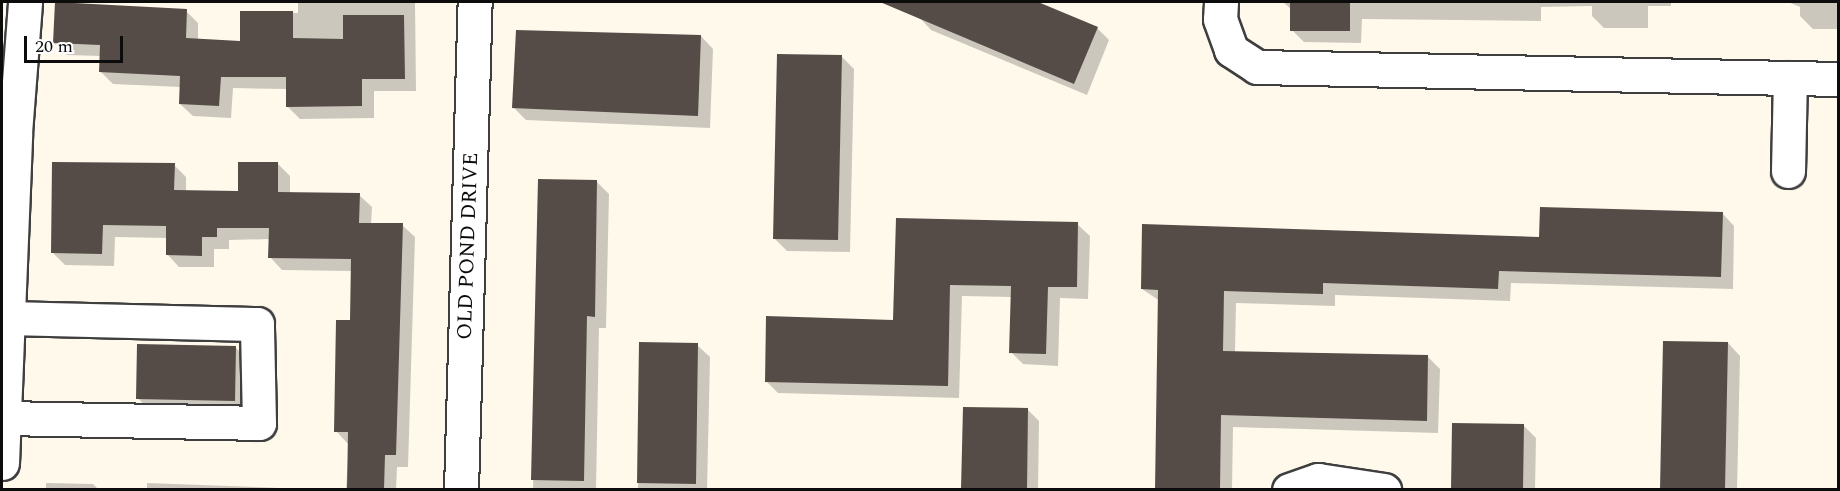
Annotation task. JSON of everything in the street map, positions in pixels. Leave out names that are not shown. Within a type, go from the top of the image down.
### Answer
[{"type":"lane","points":[[2,464],[26,2]]},
{"type":"lane","name":"OLD POND DRIVE","points":[[461,489],[475,2]]},
{"type":"lane","points":[[1221,2],[1220,19],[1231,51],[1257,67],[1839,79]]},
{"type":"lane","points":[[1788,171],[1790,78]]},
{"type":"lane","points":[[3,417],[259,423],[257,324],[8,318]]},
{"type":"lane","points":[[1289,489],[1318,480],[1384,489]]},
{"type":"building","points":[[55,2],[187,9],[186,38],[240,41],[240,11],[293,11],[293,38],[343,39],[343,15],[404,15],[405,79],[362,79],[362,106],[286,107],[286,77],[221,77],[219,106],[179,104],[180,76],[99,72],[100,45],[53,43]]},
{"type":"building","points":[[880,2],[1038,2],[1098,27],[1074,84]]},
{"type":"building","points":[[1290,2],[1350,2],[1350,31],[1290,31]]},
{"type":"building","points":[[516,30],[701,35],[698,116],[512,108]]},
{"type":"building","points":[[777,54],[842,55],[838,240],[773,239]]},
{"type":"building","points":[[52,162],[175,163],[174,190],[238,191],[238,162],[278,162],[278,192],[360,193],[359,223],[403,223],[396,455],[385,455],[384,489],[347,489],[348,432],[334,432],[336,320],[350,320],[351,259],[268,258],[269,228],[217,228],[217,237],[202,237],[202,256],[166,255],[166,226],[103,225],[102,254],[51,253]]},
{"type":"building","points":[[538,179],[597,180],[595,317],[587,316],[584,481],[531,480]]},
{"type":"building","points":[[1540,207],[1723,212],[1721,277],[1499,271],[1498,289],[1323,283],[1323,294],[1224,291],[1223,351],[1428,355],[1427,421],[1221,415],[1220,489],[1155,489],[1158,290],[1141,289],[1142,224],[1539,237]]},
{"type":"building","points":[[896,218],[1078,222],[1077,287],[1048,287],[1046,354],[1009,353],[1011,286],[950,285],[948,386],[765,382],[766,316],[893,320]]},
{"type":"building","points":[[1663,341],[1728,342],[1725,489],[1660,489]]},
{"type":"building","points":[[639,342],[698,343],[696,484],[637,483]]},
{"type":"building","points":[[137,344],[236,346],[235,401],[136,399]]},
{"type":"building","points":[[963,407],[1028,408],[1027,489],[961,489]]},
{"type":"building","points":[[1452,423],[1524,424],[1523,489],[1451,489]]}]
